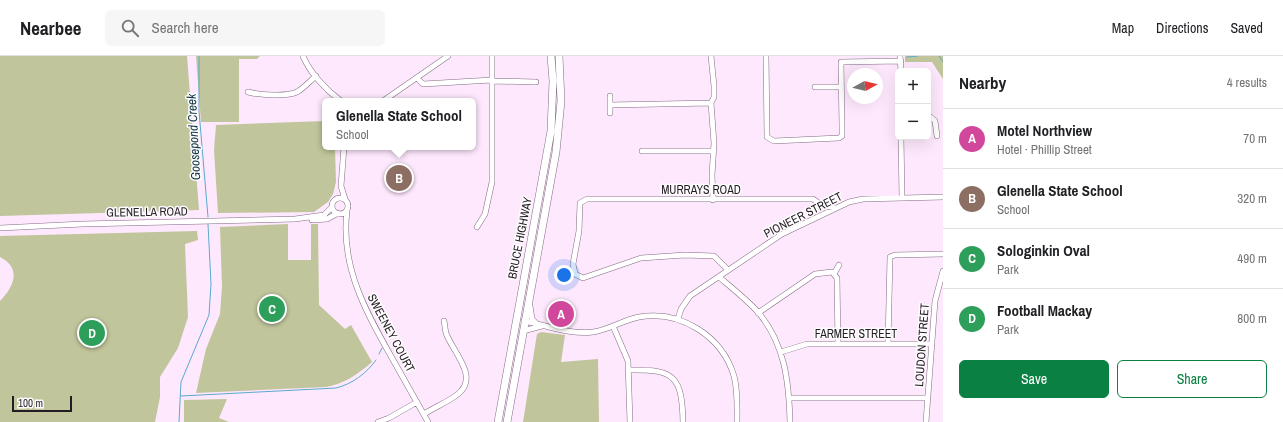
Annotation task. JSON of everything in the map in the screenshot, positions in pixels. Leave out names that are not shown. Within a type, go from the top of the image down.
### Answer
[{"type":"highway","name":"BRUCE HIGHWAY","points":[[498,422],[551,132],[553,81],[551,56]]},
{"type":"highway","name":"BRUCE HIGHWAY","points":[[506,422],[556,152],[560,101],[559,56]]},
{"type":"highway","points":[[502,398],[508,381],[518,327],[524,321]]},
{"type":"street","points":[[303,56],[306,63],[316,76],[336,98]]},
{"type":"street","points":[[387,98],[448,56]]},
{"type":"street","points":[[477,226],[485,214],[492,182],[492,56]]},
{"type":"street","points":[[711,56],[714,86],[714,97],[711,103],[714,151],[712,175],[713,200]]},
{"type":"street","points":[[766,56],[767,137],[770,140],[839,138],[842,136],[841,59],[901,58]]},
{"type":"street","points":[[248,92],[257,94],[295,93],[316,76]]},
{"type":"street","points":[[417,78],[423,84],[492,80],[536,82]]},
{"type":"street","points":[[815,87],[841,87]]},
{"type":"street","points":[[610,96],[610,113]]},
{"type":"street","points":[[610,105],[711,103]]},
{"type":"street","points":[[931,117],[936,121],[937,136]]},
{"type":"street","points":[[901,140],[902,198]]},
{"type":"street","points":[[341,186],[348,205],[346,211],[338,213],[332,207],[341,186],[344,150]]},
{"type":"street","points":[[642,151],[714,151]]},
{"type":"street","name":"PIONEER STREET","points":[[678,319],[681,309],[686,301],[728,270],[782,234],[834,208],[864,199],[943,197]]},
{"type":"street","points":[[335,200],[340,198],[345,199]]},
{"type":"street","name":"MURRAYS ROAD","points":[[728,270],[714,256],[685,255],[641,258],[588,277],[579,277],[575,274],[573,264],[579,231],[580,203],[587,200],[813,198],[821,205],[834,208]]},
{"type":"street","points":[[819,216],[821,205]]},
{"type":"street","name":"GLENELLA ROAD","points":[[295,219],[324,215],[332,207]]},
{"type":"street","name":"SWEENEY COURT","points":[[346,211],[350,263],[362,305],[428,422]]},
{"type":"street","name":"SWEENEY COURT","points":[[338,213],[346,225]]},
{"type":"street","name":"GLENELLA ROAD","points":[[0,228],[83,224],[295,219],[321,220],[336,216],[338,213]]},
{"type":"street","points":[[888,344],[890,257],[895,255],[943,254]]},
{"type":"street","points":[[834,274],[839,265]]},
{"type":"street","name":"LOUDON STREET","points":[[926,422],[935,301],[943,271]]},
{"type":"street","points":[[758,313],[815,274],[825,272],[834,274]]},
{"type":"street","points":[[834,274],[837,280],[838,344]]},
{"type":"street","points":[[719,277],[758,313],[768,326],[781,352],[789,383],[790,422]]},
{"type":"street","points":[[530,295],[531,316],[536,323]]},
{"type":"street","points":[[524,321],[543,326],[585,332],[600,331],[627,320],[652,316],[678,319],[708,336],[724,355],[736,385],[737,422]]},
{"type":"street","points":[[424,414],[460,393],[465,383],[466,377],[464,365],[446,333],[444,321]]},
{"type":"street","points":[[522,332],[528,328],[543,326]]},
{"type":"street","points":[[613,326],[626,354],[630,370],[630,422]]},
{"type":"street","name":"FARMER STREET","points":[[781,352],[800,345],[932,344]]},
{"type":"street","points":[[630,370],[661,372],[674,379],[679,386],[682,395],[683,422]]},
{"type":"street","points":[[790,398],[928,398]]},
{"type":"street","points":[[378,422],[390,418],[417,402]]},
{"type":"green space","points":[[0,56],[187,56],[199,210],[0,216]]},
{"type":"green space","points":[[196,56],[260,56],[257,59],[239,59],[239,122],[201,122]]},
{"type":"green space","points":[[905,56],[943,56],[943,79],[932,62],[905,62]]},
{"type":"green space","points":[[322,121],[322,150],[335,150],[336,182],[333,194],[328,202],[314,212],[218,213],[214,150],[216,125]]},
{"type":"green space","points":[[288,224],[288,260],[311,260],[311,224],[318,224],[319,305],[345,329],[351,325],[372,362],[350,378],[333,386],[196,393],[206,349],[220,314],[222,287],[220,227]]},
{"type":"green space","points":[[197,231],[198,240],[185,244],[188,317],[178,348],[160,377],[160,397],[155,422],[0,422],[0,301],[9,290],[14,278],[11,267],[7,261],[0,257],[0,236]]},
{"type":"green space","points":[[541,332],[565,335],[561,362],[598,359],[599,422],[523,422],[537,334]]},
{"type":"green space","points":[[227,399],[219,418],[229,422],[184,422],[184,400]]},
{"type":"waterway","name":"Goosepond Creek","points":[[199,56],[199,111],[208,217]]},
{"type":"waterway","points":[[907,57],[918,56]]},
{"type":"waterway","points":[[939,56],[943,62]]},
{"type":"waterway","name":"Goosepond Creek","points":[[179,422],[181,382],[209,315],[211,284],[208,224]]},
{"type":"waterway","points":[[379,354],[382,348]]},
{"type":"waterway","points":[[181,396],[336,388],[348,384],[358,378],[368,370],[376,360]]},
{"type":"place","name":"Glenella State School","points":[[399,178]]},
{"type":"place","name":"Sologinkin Oval","points":[[272,309]]},
{"type":"place","name":"Motel Northview","points":[[561,314]]},
{"type":"place","name":"Football Mackay","points":[[92,333]]}]
